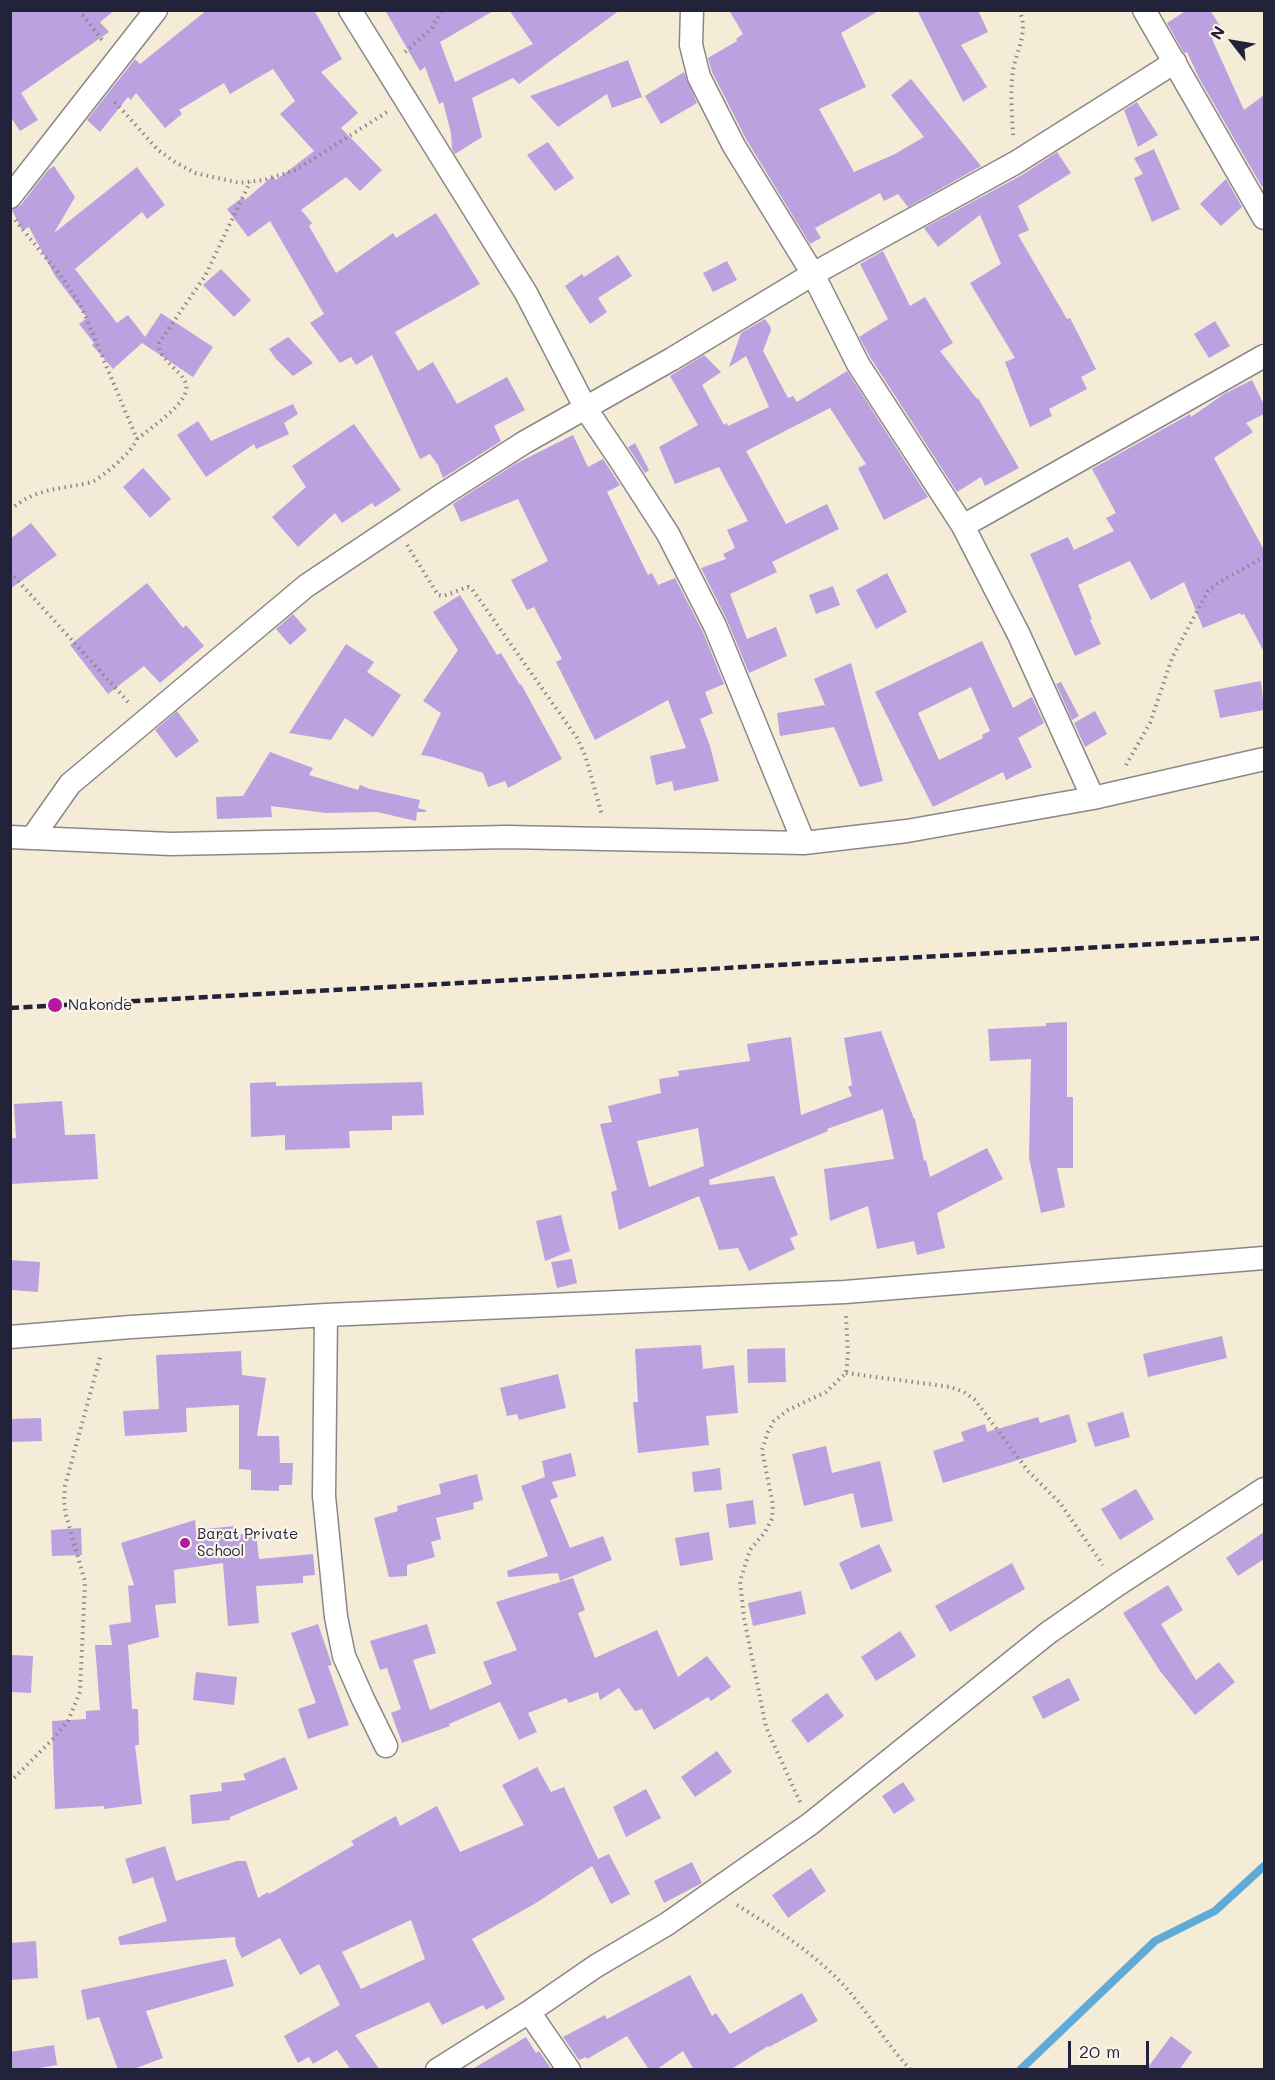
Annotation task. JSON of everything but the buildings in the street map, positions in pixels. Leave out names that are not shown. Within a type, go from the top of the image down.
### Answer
[{"type":"street","points":[[10,197],[156,10]]},
{"type":"street","points":[[350,10],[526,293],[586,409],[668,534],[715,626],[804,843]]},
{"type":"street","points":[[692,10],[691,45],[694,62],[699,77],[734,146],[813,274],[858,364],[963,526],[1101,796]]},
{"type":"street","points":[[1144,10],[1264,218]]},
{"type":"street","points":[[21,837],[70,784],[306,586],[525,442],[586,409],[813,274],[1015,163],[1175,62]]},
{"type":"street","points":[[963,526],[1264,356]]},
{"type":"street","points":[[21,837],[171,844],[507,837],[804,843],[907,831],[1101,796],[1264,759]]},
{"type":"street","points":[[10,1337],[326,1315],[845,1292],[1264,1258]]},
{"type":"street","points":[[326,1315],[324,1496],[336,1617],[344,1656],[386,1746]]},
{"type":"street","points":[[437,2070],[529,2012],[596,1966],[667,1924],[810,1824],[1048,1633],[1264,1489]]},
{"type":"street","points":[[529,2012],[568,2070]]},
{"type":"path","points":[[79,10],[116,60]]},
{"type":"path","points":[[386,67],[428,32],[442,10]]},
{"type":"path","points":[[1015,163],[1012,93],[1013,70],[1023,33],[1019,10]]},
{"type":"path","points":[[98,84],[158,150],[175,162],[195,173],[240,183],[264,180],[296,170],[407,100]]},
{"type":"path","points":[[10,510],[28,496],[86,484],[100,478],[134,447],[137,439],[179,404],[187,391],[186,382],[160,353],[159,343],[205,276],[250,182]]},
{"type":"path","points":[[10,214],[64,280],[81,306],[137,439]]},
{"type":"path","points":[[396,526],[438,595],[443,596],[468,586],[472,589],[577,738],[585,755],[609,839]]},
{"type":"path","points":[[1101,796],[1150,723],[1165,673],[1208,591],[1264,557]]},
{"type":"path","points":[[10,572],[146,722]]},
{"type":"path","points":[[810,1824],[766,1727],[744,1618],[740,1581],[750,1550],[772,1520],[773,1505],[762,1450],[768,1432],[774,1421],[788,1410],[826,1392],[846,1373],[848,1354],[845,1292]]},
{"type":"path","points":[[10,1782],[68,1721],[80,1692],[85,1582],[66,1515],[65,1486],[108,1329]]},
{"type":"path","points":[[846,1373],[951,1387],[975,1400],[1029,1472],[1060,1503],[1117,1585]]},
{"type":"path","points":[[715,1890],[808,1952],[848,1990],[911,2070]]},
{"type":"waterway","points":[[1020,2070],[1155,1941],[1215,1911],[1264,1866]]},
{"type":"railway","points":[[10,1008],[1264,938]]},
{"type":"place","name":"Nakonde","points":[[55,1005]]},
{"type":"place","name":"Barat Private School","points":[[185,1543]]}]
